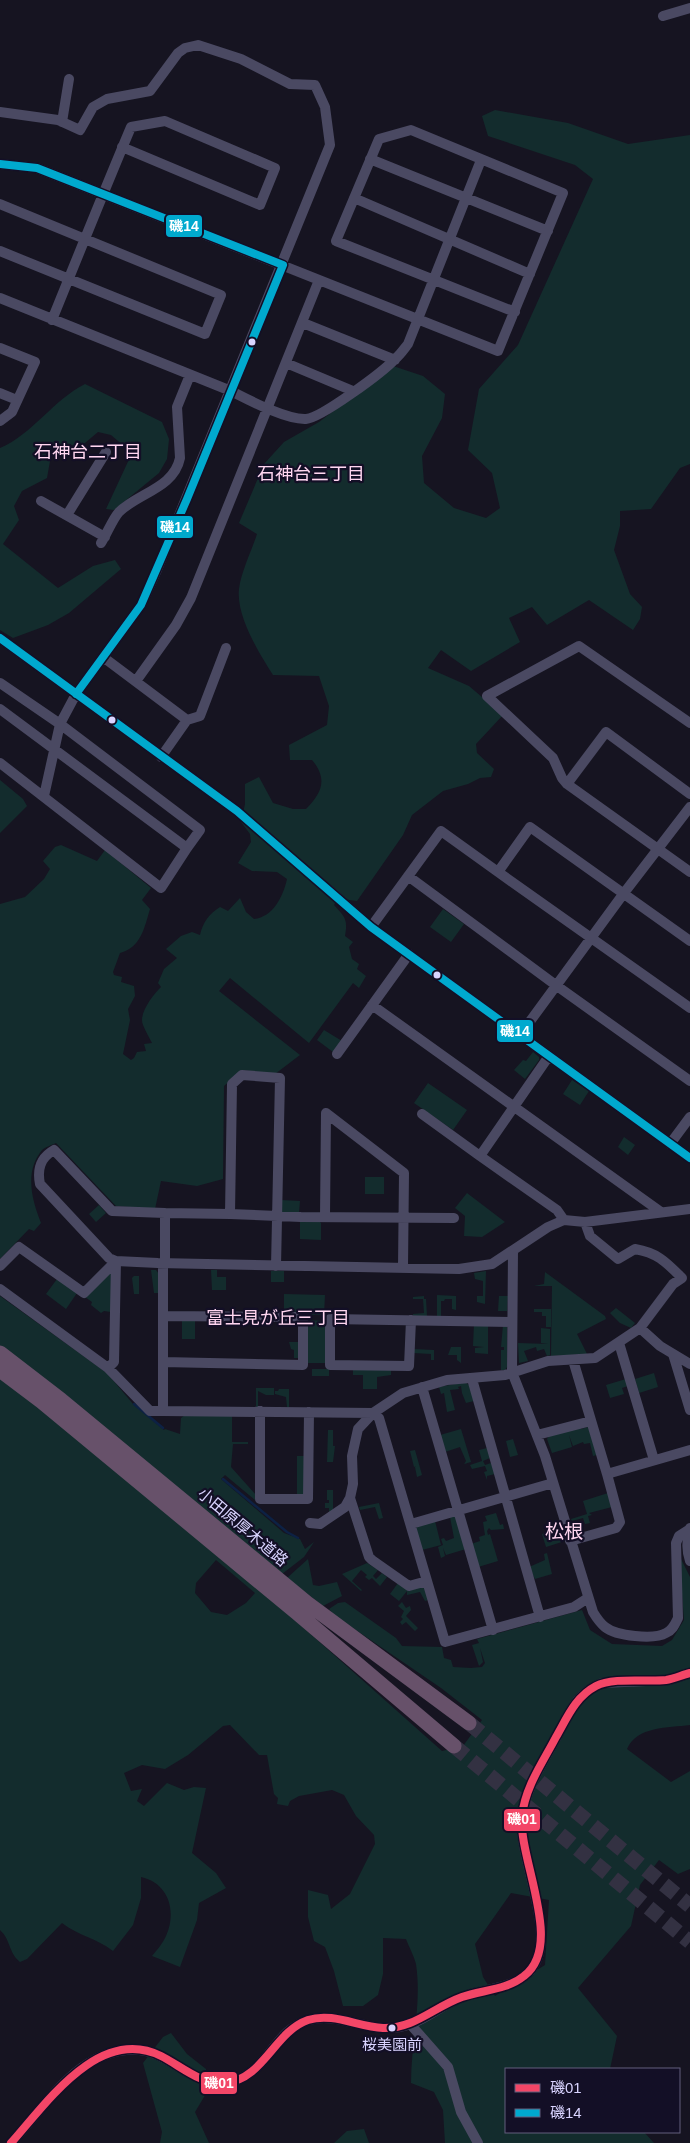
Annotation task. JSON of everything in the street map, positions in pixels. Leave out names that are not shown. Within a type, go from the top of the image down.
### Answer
[{"type":"highway","name":"小田原厚木道路","points":[[0,1353],[61,1400],[307,1603],[469,1723]]},
{"type":"highway","name":"小田原厚木道路","points":[[0,1370],[41,1401],[243,1568],[454,1746]]},
{"type":"street","points":[[663,16],[690,8]]},
{"type":"street","points":[[0,112],[62,122],[80,130],[93,107],[108,99],[150,91],[178,53],[185,48],[198,46],[241,59],[290,84],[315,85],[325,107],[330,145],[283,264],[141,605],[76,694],[60,724],[44,796]]},
{"type":"street","points":[[62,122],[69,79]]},
{"type":"street","points":[[52,320],[122,146],[130,127],[164,121],[275,168],[260,205],[122,146]]},
{"type":"street","points":[[0,164],[37,168],[283,264],[498,351],[515,312],[563,193],[410,130],[379,139],[336,241],[515,312]]},
{"type":"street","points":[[370,159],[548,231]]},
{"type":"street","points":[[0,298],[230,391],[268,409],[306,419],[320,415],[395,360],[408,344],[481,160]]},
{"type":"street","points":[[354,198],[530,274]]},
{"type":"street","points":[[0,204],[221,294],[205,334],[0,251]]},
{"type":"street","points":[[136,681],[176,625],[190,598],[319,280]]},
{"type":"street","points":[[303,323],[395,360]]},
{"type":"street","points":[[0,348],[35,362],[12,412],[0,421]]},
{"type":"street","points":[[286,363],[353,391]]},
{"type":"street","points":[[41,501],[68,515],[103,540],[118,512],[161,484],[178,466],[180,458],[177,408],[190,375]]},
{"type":"street","points":[[0,393],[17,400]]},
{"type":"street","points":[[68,515],[106,452]]},
{"type":"street","points":[[0,638],[237,811]]},
{"type":"street","points":[[690,723],[579,646],[487,696],[552,758],[567,784],[690,872]]},
{"type":"street","points":[[161,756],[187,720],[200,716],[226,648]]},
{"type":"street","points":[[103,657],[187,720]]},
{"type":"street","points":[[0,683],[60,724],[200,830],[161,888],[0,763]]},
{"type":"street","points":[[0,709],[55,748],[187,848]]},
{"type":"street","points":[[567,784],[606,732],[690,794]]},
{"type":"street","points":[[520,1035],[624,893],[690,807]]},
{"type":"street","points":[[498,872],[530,827],[690,941]]},
{"type":"street","points":[[371,927],[441,831],[690,1008]]},
{"type":"street","points":[[408,876],[690,1081]]},
{"type":"street","points":[[330,891],[371,927],[690,1158]]},
{"type":"street","points":[[337,1054],[409,954]]},
{"type":"street","points":[[372,1005],[660,1212]]},
{"type":"street","points":[[480,1156],[549,1056]]},
{"type":"street","points":[[230,1214],[232,1084],[242,1075],[280,1078],[276,1266]]},
{"type":"street","points":[[325,1216],[326,1113],[404,1174],[403,1267]]},
{"type":"street","points":[[422,1114],[557,1210],[564,1220]]},
{"type":"street","points":[[670,1144],[690,1117]]},
{"type":"street","points":[[454,1218],[404,1216],[318,1217],[112,1211],[54,1150],[45,1155],[38,1170],[40,1184],[110,1258],[116,1261],[459,1269],[492,1264],[548,1227],[564,1220],[585,1222],[690,1209]]},
{"type":"street","points":[[163,1411],[162,1263],[165,1213]]},
{"type":"street","points":[[310,1523],[320,1524],[345,1507],[350,1498],[353,1484],[352,1456],[358,1429],[373,1413],[403,1393],[447,1380],[505,1375],[548,1362],[598,1357],[640,1328],[673,1284],[686,1277],[660,1257],[649,1252],[635,1249],[618,1259],[590,1236],[585,1222]]},
{"type":"street","points":[[0,1266],[19,1247],[84,1292],[116,1261]]},
{"type":"street","points":[[512,1251],[512,1372],[537,1435],[588,1598],[598,1619],[610,1630],[650,1636],[662,1635],[670,1631],[678,1618],[676,1543],[679,1536],[690,1529]]},
{"type":"street","points":[[108,1368],[114,1362],[116,1261]]},
{"type":"street","points":[[0,1289],[108,1368],[150,1411],[373,1413],[379,1418],[445,1642],[574,1607],[588,1598]]},
{"type":"street","points":[[163,1316],[297,1318],[303,1321],[303,1365],[163,1362]]},
{"type":"street","points":[[410,1320],[409,1366],[330,1365],[330,1319],[410,1320],[512,1322]]},
{"type":"street","points":[[640,1328],[673,1354],[690,1364]]},
{"type":"street","points":[[619,1344],[654,1460]]},
{"type":"street","points":[[673,1354],[690,1410]]},
{"type":"street","points":[[570,1541],[616,1528],[620,1522],[573,1360]]},
{"type":"street","points":[[472,1379],[540,1617]]},
{"type":"street","points":[[422,1387],[492,1630]]},
{"type":"street","points":[[260,1411],[260,1499],[308,1499],[309,1412]]},
{"type":"street","points":[[537,1435],[591,1421]]},
{"type":"street","points":[[607,1474],[690,1450]]},
{"type":"street","points":[[411,1524],[553,1483]]},
{"type":"street","points":[[350,1498],[369,1557],[409,1586],[427,1581]]},
{"type":"street","points":[[690,1529],[686,1542],[690,1561]]},
{"type":"street","points":[[11,2143],[53,2094],[76,2072],[92,2060],[110,2053],[128,2050],[145,2051],[157,2054],[200,2078],[218,2084],[230,2082],[256,2070],[289,2031],[308,2020],[330,2018],[382,2028],[411,2025],[430,2016],[454,2000],[509,1985],[530,1972],[535,1964],[540,1947],[541,1927],[524,1848],[522,1820],[524,1805],[537,1773],[578,1698],[594,1687],[602,1683],[668,1680],[690,1673]]},
{"type":"street","points":[[411,2025],[448,2067],[461,2112],[478,2143]]},
{"type":"green space","points":[[495,110],[568,123],[628,144],[690,135],[690,464],[680,468],[651,509],[620,511],[620,526],[614,550],[630,594],[642,607],[640,619],[633,630],[589,600],[547,625],[532,607],[509,618],[520,642],[471,671],[441,650],[428,668],[469,686],[503,715],[476,744],[477,753],[494,769],[491,777],[480,778],[468,784],[443,791],[412,815],[403,835],[357,901],[349,900],[340,895],[334,905],[345,919],[345,936],[353,942],[349,947],[352,959],[359,964],[357,969],[366,976],[359,988],[353,983],[309,1043],[230,978],[219,991],[300,1055],[275,1074],[242,1070],[224,1086],[223,1179],[197,1186],[161,1181],[155,1209],[116,1206],[56,1143],[42,1150],[36,1159],[31,1177],[33,1196],[41,1223],[34,1231],[29,1229],[0,1259],[0,904],[25,897],[44,879],[50,869],[43,861],[55,847],[61,845],[97,861],[105,850],[151,888],[142,900],[150,909],[141,936],[133,946],[120,953],[113,972],[114,975],[122,977],[121,982],[134,986],[135,996],[128,1009],[130,1020],[123,1054],[131,1060],[137,1052],[146,1051],[144,1044],[152,1043],[142,1021],[144,1010],[161,987],[158,983],[164,969],[177,958],[166,949],[181,936],[192,932],[200,935],[207,919],[220,907],[228,911],[240,898],[246,912],[254,919],[272,910],[283,893],[287,879],[277,872],[252,871],[238,863],[251,842],[250,834],[241,822],[245,804],[245,784],[259,777],[273,803],[293,809],[306,809],[316,797],[321,786],[320,773],[312,760],[290,760],[289,745],[327,725],[329,706],[319,676],[273,675],[250,634],[239,600],[242,575],[257,534],[239,523],[264,464],[284,442],[319,422],[393,366],[423,376],[445,394],[442,418],[422,456],[424,483],[454,508],[486,518],[500,508],[492,473],[468,450],[479,389],[518,345],[593,179],[575,165],[488,136],[482,116]]},
{"type":"green space","points":[[85,384],[162,422],[169,439],[167,459],[159,473],[114,510],[106,509],[132,453],[111,435],[98,432],[79,448],[69,444],[53,444],[47,478],[22,491],[14,506],[19,520],[3,544],[58,588],[93,566],[115,560],[121,569],[69,613],[48,625],[13,638],[0,630],[0,448],[23,434],[63,399]]},
{"type":"green space","points":[[0,780],[23,799],[27,806],[0,833]]},
{"type":"green space","points":[[443,909],[464,924],[451,942],[430,927]]},
{"type":"green space","points":[[324,1030],[342,1041],[333,1052],[317,1040]]},
{"type":"green space","points":[[533,1052],[539,1057],[539,1060],[525,1079],[514,1070],[523,1060],[526,1061]]},
{"type":"green space","points":[[572,1080],[589,1091],[580,1105],[563,1094]]},
{"type":"green space","points":[[428,1083],[467,1110],[453,1130],[414,1103]]},
{"type":"green space","points":[[624,1137],[635,1145],[628,1155],[618,1147]]},
{"type":"green space","points":[[365,1177],[384,1177],[384,1194],[365,1194]]},
{"type":"green space","points":[[467,1193],[505,1222],[482,1237],[464,1236],[465,1216],[455,1208]]},
{"type":"green space","points":[[281,1200],[300,1201],[299,1213],[281,1213]]},
{"type":"green space","points":[[99,1205],[106,1213],[96,1222],[89,1214]]},
{"type":"green space","points":[[300,1220],[318,1220],[321,1223],[321,1240],[300,1239]]},
{"type":"green space","points":[[112,1269],[111,1312],[104,1311],[101,1313],[85,1297]]},
{"type":"green space","points":[[151,1270],[156,1270],[159,1274],[159,1293],[154,1293]]},
{"type":"green space","points":[[211,1270],[217,1270],[217,1277],[226,1277],[226,1290],[212,1290]]},
{"type":"green space","points":[[271,1271],[284,1271],[284,1282],[271,1282]]},
{"type":"green space","points":[[486,1271],[485,1304],[477,1302],[477,1296],[483,1296],[483,1281],[475,1279],[474,1273]]},
{"type":"green space","points":[[545,1272],[605,1316],[606,1319],[577,1334],[587,1354],[551,1356],[552,1286],[534,1286],[544,1284]]},
{"type":"green space","points":[[139,1276],[139,1294],[134,1294],[132,1278]]},
{"type":"green space","points":[[57,1279],[77,1293],[66,1309],[46,1294]]},
{"type":"green space","points":[[284,1294],[325,1295],[324,1315],[284,1314]]},
{"type":"green space","points":[[437,1295],[456,1296],[456,1310],[452,1309],[452,1299],[445,1299],[441,1301],[441,1316],[437,1316]]},
{"type":"green space","points":[[0,1296],[107,1373],[133,1404],[164,1430],[180,1434],[181,1418],[185,1415],[232,1416],[232,1442],[248,1442],[248,1444],[233,1444],[231,1467],[256,1495],[255,1500],[225,1475],[221,1479],[284,1533],[300,1539],[305,1549],[314,1542],[304,1557],[282,1574],[0,1348]]},
{"type":"green space","points":[[424,1296],[424,1299],[426,1299],[427,1316],[413,1316],[413,1314],[424,1313],[423,1299],[413,1299],[413,1297]]},
{"type":"green space","points":[[499,1296],[508,1296],[507,1311],[498,1311]]},
{"type":"green space","points":[[616,1308],[635,1323],[631,1328],[620,1323],[610,1313]]},
{"type":"green space","points":[[534,1309],[551,1309],[551,1327],[546,1327],[546,1316],[542,1316],[542,1312],[534,1312]]},
{"type":"green space","points":[[308,1320],[326,1321],[325,1363],[307,1363]]},
{"type":"green space","points":[[182,1321],[195,1321],[195,1339],[182,1339]]},
{"type":"green space","points":[[474,1324],[488,1325],[488,1354],[475,1353],[475,1348],[484,1347],[473,1346]]},
{"type":"green space","points":[[503,1325],[507,1327],[507,1367],[505,1370],[501,1370],[501,1350],[504,1350],[504,1347],[501,1347]]},
{"type":"green space","points":[[541,1328],[550,1329],[550,1355],[547,1356],[544,1349],[537,1351],[536,1347],[524,1351],[528,1361],[519,1363],[518,1343],[548,1344],[541,1343]]},
{"type":"green space","points":[[289,1342],[300,1342],[300,1358],[294,1358],[294,1350],[291,1349]]},
{"type":"green space","points":[[451,1347],[461,1347],[461,1363],[457,1360],[457,1355],[448,1355]]},
{"type":"green space","points":[[413,1349],[434,1350],[434,1360],[431,1360],[431,1354],[413,1353]]},
{"type":"green space","points":[[312,1369],[329,1369],[329,1376],[312,1376]]},
{"type":"green space","points":[[353,1369],[391,1370],[391,1375],[377,1377],[377,1389],[363,1389],[363,1375],[353,1375]]},
{"type":"green space","points":[[654,1373],[658,1387],[639,1393],[635,1379]]},
{"type":"green space","points":[[0,1378],[73,1434],[260,1589],[442,1751],[463,1746],[482,1720],[441,1688],[334,1615],[329,1609],[338,1603],[345,1602],[396,1638],[402,1646],[442,1647],[444,1658],[451,1660],[453,1667],[482,1667],[485,1663],[480,1648],[483,1662],[479,1666],[472,1645],[479,1643],[477,1639],[582,1610],[590,1630],[612,1644],[662,1646],[672,1640],[684,1620],[679,1555],[690,1577],[690,1725],[646,1732],[632,1741],[627,1749],[671,1782],[690,1771],[690,1869],[678,1874],[659,1860],[640,1885],[631,1926],[578,1988],[617,2036],[610,2068],[505,2068],[505,2133],[645,2133],[654,2143],[445,2143],[443,2110],[434,2092],[411,2083],[418,1979],[416,1964],[406,1939],[383,1938],[383,1974],[378,1995],[363,2006],[343,2006],[334,1971],[325,1947],[314,1941],[308,1917],[308,1890],[328,1895],[331,1909],[350,1894],[375,1844],[374,1835],[356,1816],[344,1795],[332,1790],[299,1796],[290,1801],[288,1806],[277,1804],[278,1798],[274,1794],[267,1755],[259,1755],[230,1725],[223,1726],[188,1755],[165,1769],[142,1765],[124,1773],[131,1791],[142,1789],[137,1801],[144,1806],[167,1783],[184,1790],[194,1787],[206,1788],[192,1853],[216,1873],[226,1888],[199,1903],[197,1920],[180,1967],[152,1956],[166,1936],[171,1918],[170,1908],[164,1892],[158,1885],[151,1880],[141,1877],[141,1898],[133,1925],[113,1951],[62,1923],[27,1959],[20,1962],[13,1954],[4,1934],[0,1930]],"holes":[[[216,1560],[255,1593],[246,1603],[227,1615],[211,1612],[195,1593],[196,1583]],[[511,1893],[549,1900],[545,1965],[495,1996],[483,1977],[475,1944]]]},
{"type":"green space","points":[[626,1379],[628,1386],[622,1388],[624,1394],[610,1398],[606,1385]]},
{"type":"green space","points":[[465,1382],[469,1385],[474,1401],[466,1403],[461,1386],[458,1387],[459,1389],[450,1390],[455,1410],[447,1412],[444,1393],[441,1394],[439,1387]]},
{"type":"green space","points":[[256,1388],[274,1388],[274,1395],[266,1395],[258,1391],[258,1407],[256,1407]]},
{"type":"green space","points":[[289,1389],[289,1407],[287,1407],[286,1397],[275,1394],[275,1391]]},
{"type":"green space","points":[[580,1427],[581,1429],[588,1427],[597,1455],[593,1456],[590,1443],[584,1444],[583,1442],[573,1446],[569,1435],[572,1447],[552,1453],[547,1439],[549,1436]]},
{"type":"green space","points":[[461,1429],[471,1462],[464,1464],[466,1461],[460,1447],[445,1452],[440,1435]]},
{"type":"green space","points":[[328,1430],[333,1430],[333,1446],[335,1446],[333,1462],[327,1462]]},
{"type":"green space","points":[[513,1439],[518,1455],[510,1457],[506,1441]]},
{"type":"green space","points":[[487,1448],[490,1458],[483,1461],[485,1465],[491,1463],[495,1474],[487,1476],[487,1480],[484,1472],[487,1471],[485,1466],[472,1469],[470,1465],[482,1461],[479,1450]]},
{"type":"green space","points":[[415,1450],[422,1475],[417,1477],[416,1466],[414,1467],[410,1451]]},
{"type":"green space","points":[[297,1456],[304,1456],[305,1493],[302,1496],[297,1495]]},
{"type":"green space","points":[[327,1490],[333,1490],[333,1512],[329,1515],[329,1508],[325,1508],[325,1503],[329,1503],[329,1500],[327,1500]]},
{"type":"green space","points":[[608,1493],[612,1507],[589,1513],[592,1515],[588,1516],[590,1523],[585,1524],[583,1518],[572,1521],[571,1519],[587,1514],[583,1501]]},
{"type":"green space","points":[[379,1503],[383,1518],[379,1519],[375,1507],[360,1510],[359,1507]]},
{"type":"green space","points":[[496,1513],[500,1525],[503,1524],[504,1529],[491,1530],[489,1528],[487,1531],[488,1535],[490,1534],[498,1561],[478,1567],[471,1544],[480,1541],[479,1537],[485,1535],[483,1522],[487,1521],[485,1516]]},
{"type":"green space","points":[[450,1517],[457,1518],[466,1549],[446,1555],[443,1548],[445,1556],[441,1558],[438,1547],[443,1545],[441,1539],[444,1538],[446,1541],[454,1538]]},
{"type":"green space","points":[[435,1521],[441,1545],[422,1550],[416,1529],[417,1526]]},
{"type":"green space","points":[[561,1528],[565,1541],[546,1547],[542,1534]]},
{"type":"green space","points":[[547,1553],[552,1574],[535,1579],[529,1567],[545,1560],[544,1554]]},
{"type":"green space","points":[[308,1559],[313,1585],[319,1586],[337,1582],[342,1596],[323,1606],[287,1578]]},
{"type":"green space","points":[[367,1563],[378,1570],[373,1576],[376,1579],[382,1573],[387,1577],[380,1586],[372,1578],[369,1580],[365,1577],[367,1575],[361,1570],[352,1581],[361,1591],[342,1574]]},
{"type":"green space","points":[[398,1583],[425,1588],[428,1600],[425,1601],[420,1592],[407,1595],[407,1591],[399,1601],[390,1594]]},
{"type":"green space","points":[[402,1602],[406,1608],[410,1606],[411,1610],[406,1616],[418,1628],[415,1631],[406,1622],[402,1625],[400,1622],[403,1619],[401,1617],[404,1611],[398,1606]]},
{"type":"green space","points":[[171,2033],[187,2054],[206,2069],[207,2092],[195,2112],[209,2143],[160,2143],[162,2132],[143,2063],[163,2037]]},
{"type":"green space","points":[[364,2129],[369,2143],[334,2143],[347,2131]]},
{"type":"waterway","points":[[134,1404],[163,1428]]},
{"type":"waterway","points":[[223,1479],[287,1532],[298,1538]]},
{"type":"tunnel","points":[[237,811],[330,891]]},
{"type":"tunnel","points":[[469,1723],[690,1906]]},
{"type":"tunnel","points":[[454,1746],[690,1942]]},
{"type":"transit line","name":"磯14","points":[[0,164],[37,168],[283,265],[187,499],[141,605],[76,694]]},
{"type":"transit line","name":"磯14","points":[[0,638],[237,811],[371,927],[690,1158]]},
{"type":"transit line","name":"磯01","points":[[11,2143],[57,2090],[76,2073],[96,2060],[116,2051],[138,2049],[161,2056],[199,2078],[216,2083],[225,2083],[238,2080],[250,2073],[286,2034],[308,2020],[327,2018],[374,2027],[394,2027],[414,2021],[462,1997],[502,1987],[517,1981],[536,1962],[540,1944],[537,1900],[523,1834],[522,1816],[524,1805],[540,1765],[572,1708],[582,1696],[603,1683],[666,1680],[690,1673]]},
{"type":"place","name":"桜美園前","points":[[392,2028]]},
{"type":"district","name":"石神台二丁目","points":[[88,452]]},
{"type":"district","name":"石神台三丁目","points":[[311,474]]},
{"type":"district","name":"富士見が丘三丁目","points":[[278,1318]]},
{"type":"district","name":"松根","points":[[564,1531]]}]
